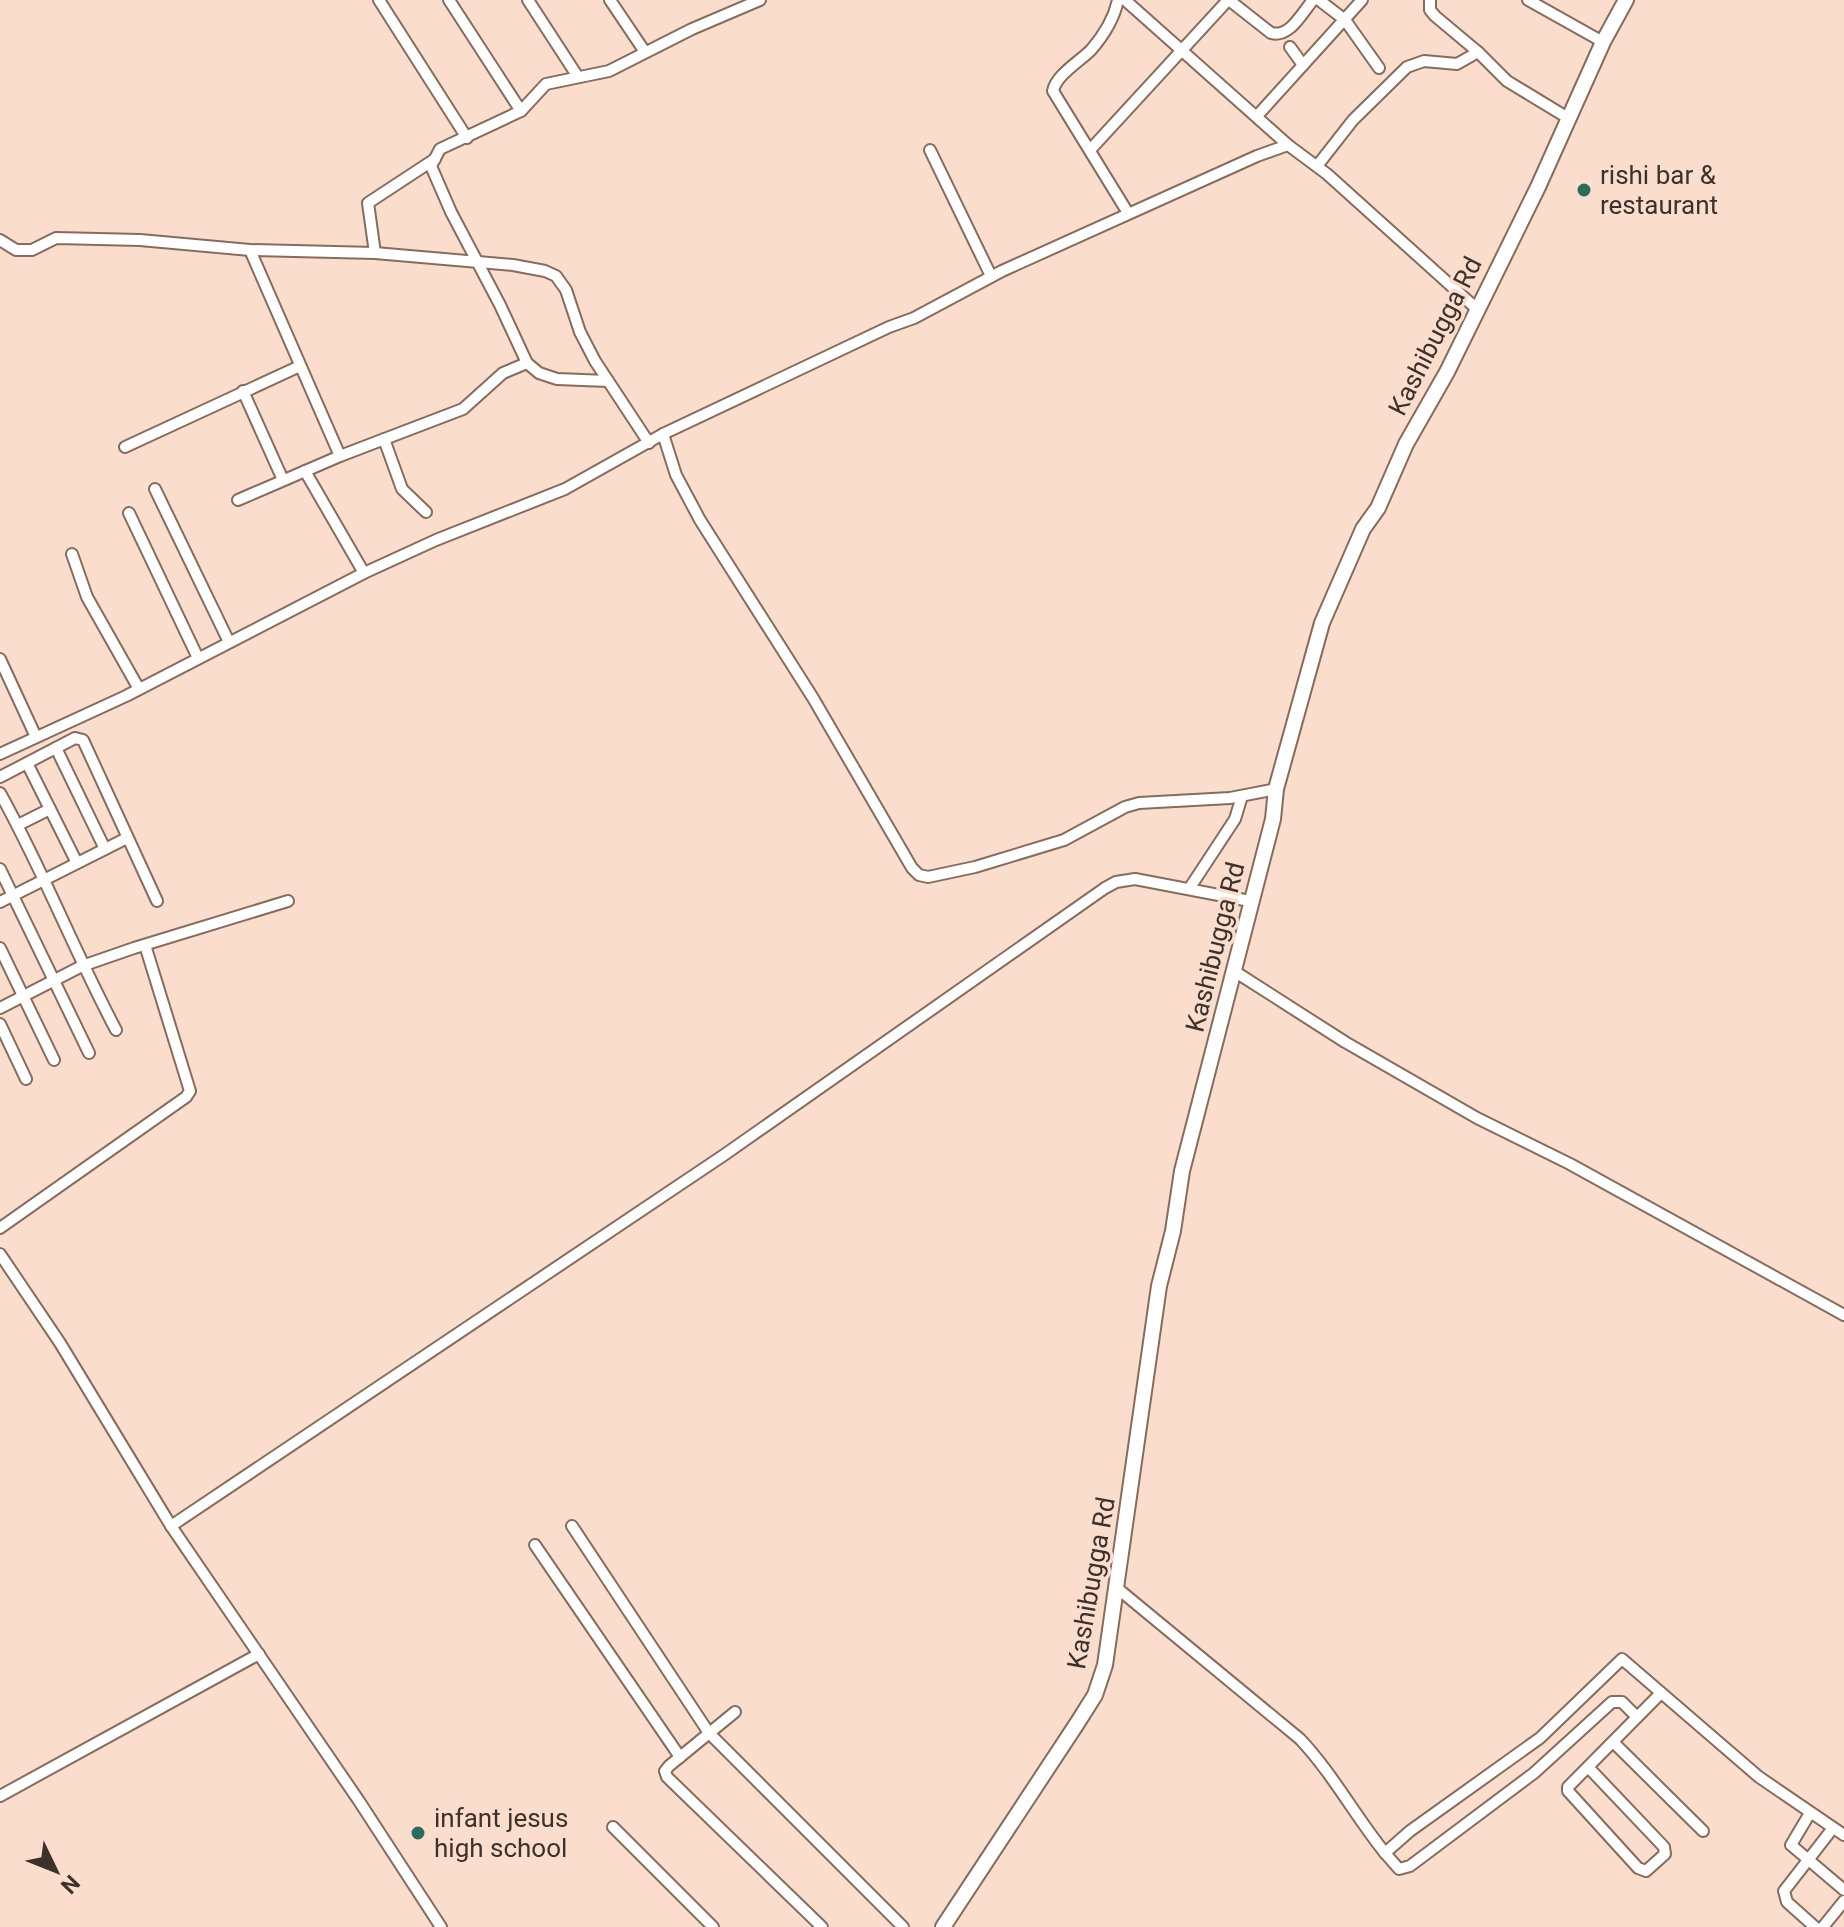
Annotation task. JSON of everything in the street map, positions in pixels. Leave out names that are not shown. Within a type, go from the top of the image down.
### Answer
[{"type":"main road","name":"Kashibugga Rd","points":[[943,1927],[1095,1695],[1105,1665],[1159,1286],[1173,1231],[1182,1171],[1273,819],[1276,789],[1322,623],[1363,529],[1378,508],[1406,444],[1478,310],[1603,42],[1626,0]]},
{"type":"street","points":[[379,0],[467,138]]},
{"type":"street","points":[[449,0],[521,111]]},
{"type":"street","points":[[528,0],[578,77]]},
{"type":"street","points":[[610,0],[645,52]]},
{"type":"street","points":[[608,381],[557,379],[539,373],[527,363],[431,166],[440,149],[521,111],[546,84],[609,71],[692,29],[760,0]]},
{"type":"street","points":[[1118,0],[1115,12],[1093,47],[1054,85],[1056,98],[1128,213]]},
{"type":"street","points":[[1125,0],[1478,310]]},
{"type":"street","points":[[1090,150],[1228,0],[1278,35],[1287,31],[1313,0]]},
{"type":"street","points":[[1319,0],[1345,20],[1379,68]]},
{"type":"street","points":[[1257,116],[1362,0]]},
{"type":"street","points":[[1430,0],[1430,10],[1435,16],[1507,81],[1568,118]]},
{"type":"street","points":[[1528,0],[1603,42]]},
{"type":"street","points":[[1290,47],[1303,65]]},
{"type":"street","points":[[1317,166],[1353,120],[1407,67],[1424,61],[1457,64],[1478,52]]},
{"type":"street","points":[[0,754],[139,689],[364,573],[436,540],[565,489],[663,434],[914,318],[991,276],[1288,145]]},
{"type":"street","points":[[930,150],[991,276]]},
{"type":"street","points":[[375,253],[368,203],[436,158]]},
{"type":"street","points":[[0,240],[16,250],[32,250],[56,238],[140,240],[250,250],[375,253],[478,261],[545,271],[556,276],[566,290],[580,332],[649,443]]},
{"type":"street","points":[[250,250],[340,456]]},
{"type":"street","points":[[238,500],[340,456],[463,409],[503,373],[527,363]]},
{"type":"street","points":[[125,447],[300,366]]},
{"type":"street","points":[[243,391],[283,480]]},
{"type":"street","points":[[663,434],[676,475],[700,520],[789,659],[919,875],[928,877],[975,867],[1064,840],[1125,807],[1139,803],[1242,796],[1276,789]]},
{"type":"street","points":[[384,439],[402,489],[426,512]]},
{"type":"street","points":[[305,471],[364,573]]},
{"type":"street","points":[[155,489],[229,642]]},
{"type":"street","points":[[129,513],[198,658]]},
{"type":"street","points":[[72,554],[87,597],[139,689]]},
{"type":"street","points":[[0,659],[36,737]]},
{"type":"street","points":[[0,777],[75,738],[83,740],[157,901]]},
{"type":"street","points":[[56,748],[105,849]]},
{"type":"street","points":[[27,763],[77,863]]},
{"type":"street","points":[[0,793],[18,825],[82,966],[116,1030]]},
{"type":"street","points":[[1189,889],[1235,819],[1242,796]]},
{"type":"street","points":[[18,825],[50,809]]},
{"type":"street","points":[[0,902],[127,838]]},
{"type":"street","points":[[0,869],[89,1053]]},
{"type":"street","points":[[171,1526],[736,1147],[1105,888],[1116,882],[1135,879],[1250,901]]},
{"type":"street","points":[[0,1008],[82,966],[288,901]]},
{"type":"street","points":[[0,1228],[186,1097],[190,1091],[145,945]]},
{"type":"street","points":[[0,948],[54,1060]]},
{"type":"street","points":[[1234,971],[1345,1042],[1477,1118],[1570,1164],[1844,1315]]},
{"type":"street","points":[[0,1024],[26,1079]]},
{"type":"street","points":[[0,1254],[60,1343],[171,1526],[441,1927]]},
{"type":"street","points":[[572,1526],[709,1733],[903,1927]]},
{"type":"street","points":[[535,1545],[680,1757]]},
{"type":"street","points":[[1117,1588],[1300,1739],[1323,1764],[1358,1820],[1399,1869],[1410,1866],[1534,1773],[1612,1702],[1622,1702],[1637,1717]]},
{"type":"street","points":[[0,1796],[259,1654]]},
{"type":"street","points":[[1385,1853],[1410,1831],[1540,1738],[1622,1659],[1750,1770],[1844,1835]]},
{"type":"street","points":[[1588,1767],[1664,1847],[1665,1854],[1651,1869],[1638,1868],[1570,1794],[1568,1787],[1661,1693]]},
{"type":"street","points":[[735,1712],[665,1771],[672,1783],[822,1927]]},
{"type":"street","points":[[1613,1742],[1703,1831]]},
{"type":"street","points":[[1810,1813],[1791,1845],[1844,1890]]},
{"type":"street","points":[[613,1827],[713,1927]]},
{"type":"street","points":[[1815,1927],[1793,1908],[1784,1897],[1784,1891],[1833,1828]]},
{"type":"street","points":[[1823,1927],[1844,1901]]},
{"type":"place","name":"rishi bar & restaurant","points":[[1584,190]]},
{"type":"place","name":"infant jesus high school","points":[[418,1833]]}]
